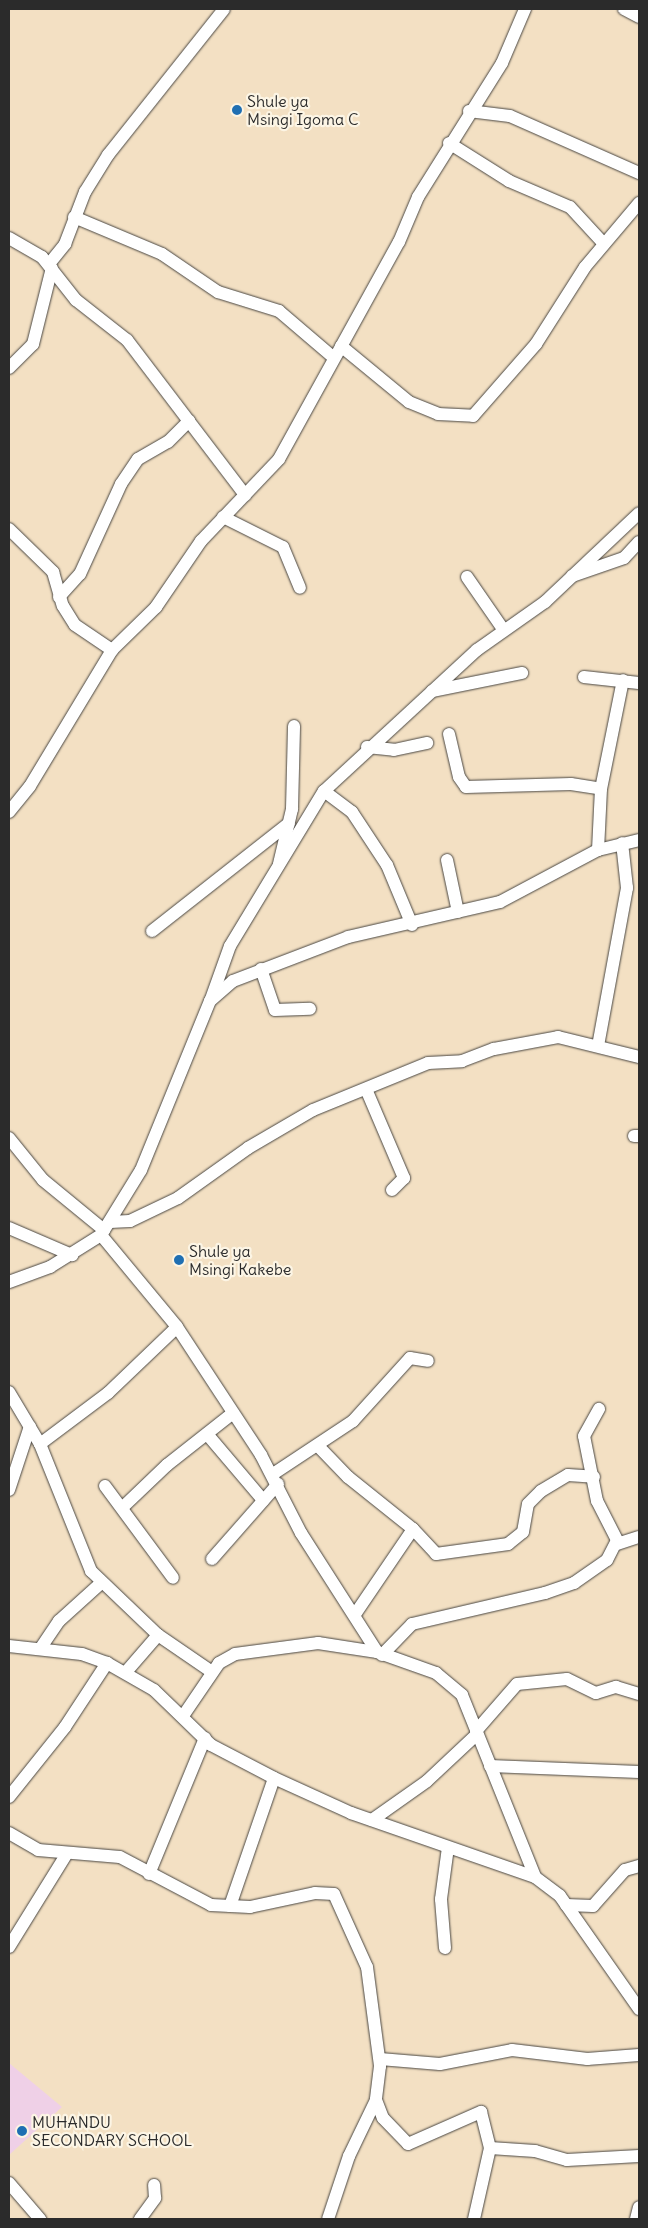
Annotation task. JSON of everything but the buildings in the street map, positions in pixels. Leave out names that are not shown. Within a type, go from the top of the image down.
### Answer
[{"type":"street","points":[[9,368],[33,344],[50,266],[65,244],[74,218],[108,155],[224,9]]},
{"type":"street","points":[[9,812],[30,786],[112,650],[156,607],[223,517],[278,459],[449,143],[502,63],[525,9]]},
{"type":"street","points":[[624,9],[639,17]]},
{"type":"street","points":[[469,111],[510,116],[639,173]]},
{"type":"street","points":[[449,143],[509,181],[570,207],[604,244]]},
{"type":"street","points":[[74,218],[162,254],[218,292],[279,311],[409,402],[438,414],[473,416],[536,344],[604,244],[639,203]]},
{"type":"street","points":[[9,238],[28,245],[50,266],[76,300],[127,340],[146,370],[189,421],[208,452],[245,495]]},
{"type":"street","points":[[60,597],[80,574],[121,484],[138,459],[168,442],[189,421]]},
{"type":"street","points":[[105,1229],[141,1170],[210,1001],[230,946],[275,878],[324,791],[367,747],[503,628],[539,607],[569,576],[639,513]]},
{"type":"street","points":[[223,517],[283,546],[300,588]]},
{"type":"street","points":[[9,529],[48,563],[60,597],[75,625],[112,650]]},
{"type":"street","points":[[569,576],[624,558],[639,542]]},
{"type":"street","points":[[467,577],[503,628]]},
{"type":"street","points":[[432,691],[522,673]]},
{"type":"street","points":[[584,676],[639,683]]},
{"type":"street","points":[[598,850],[601,789],[623,680]]},
{"type":"street","points":[[275,878],[289,823],[294,726]]},
{"type":"street","points":[[449,734],[459,777],[466,787],[571,784],[601,789]]},
{"type":"street","points":[[367,747],[394,750],[427,743]]},
{"type":"street","points":[[324,791],[352,812],[387,865],[412,925]]},
{"type":"street","points":[[152,931],[289,823]]},
{"type":"street","points":[[210,1001],[233,981],[261,969],[348,937],[412,925],[510,898],[598,850],[639,840]]},
{"type":"street","points":[[598,1046],[627,888],[622,843]]},
{"type":"street","points":[[447,860],[458,912]]},
{"type":"street","points":[[261,969],[275,1010],[310,1009]]},
{"type":"street","points":[[9,1282],[72,1255],[105,1229],[178,1198],[280,1128],[340,1097],[366,1089],[431,1062],[462,1061],[550,1037],[598,1046],[639,1057]]},
{"type":"street","points":[[366,1089],[404,1178],[392,1190]]},
{"type":"street","points":[[9,1138],[43,1180],[105,1229],[177,1327],[275,1479],[301,1533],[356,1613],[379,1653]]},
{"type":"street","points":[[9,1228],[72,1255]]},
{"type":"street","points":[[40,1444],[108,1394],[177,1327]]},
{"type":"street","points":[[212,1559],[263,1500],[275,1479],[369,1407],[410,1358],[428,1360]]},
{"type":"street","points":[[9,1392],[40,1444],[92,1571],[101,1583],[158,1635],[212,1672]]},
{"type":"street","points":[[599,1409],[584,1435],[594,1477],[597,1501],[617,1544]]},
{"type":"street","points":[[123,1507],[233,1413]]},
{"type":"street","points":[[9,1490],[14,1457],[30,1426]]},
{"type":"street","points":[[207,1434],[263,1500]]},
{"type":"street","points":[[319,1447],[348,1477],[413,1528],[436,1554],[508,1544],[523,1532],[528,1504],[541,1491],[568,1476],[594,1477]]},
{"type":"street","points":[[105,1486],[123,1507],[173,1578]]},
{"type":"street","points":[[356,1613],[413,1528]]},
{"type":"street","points":[[379,1653],[412,1624],[574,1583],[599,1569],[617,1544],[639,1537]]},
{"type":"street","points":[[40,1648],[59,1621],[101,1583]]},
{"type":"street","points":[[126,1672],[158,1635]]},
{"type":"street","points":[[183,1716],[212,1672],[235,1654],[286,1644],[336,1643],[379,1653],[436,1673],[456,1686],[535,1877]]},
{"type":"street","points":[[9,1646],[40,1648],[107,1663],[126,1672],[183,1716],[205,1738],[274,1778],[372,1820],[535,1877],[566,1904],[639,2009]]},
{"type":"street","points":[[9,1797],[65,1727],[107,1663]]},
{"type":"street","points":[[372,1820],[427,1781],[476,1732],[517,1684],[567,1679],[596,1693],[616,1687],[639,1694]]},
{"type":"street","points":[[149,1874],[205,1738]]},
{"type":"street","points":[[490,1766],[639,1772]]},
{"type":"street","points":[[230,1906],[274,1778]]},
{"type":"street","points":[[9,1833],[28,1846],[66,1855],[120,1857],[192,1898],[230,1906],[250,1907],[326,1891],[334,1894],[367,1967],[380,2059],[376,2100],[349,2156],[328,2219]]},
{"type":"street","points":[[446,1948],[441,1899],[448,1848]]},
{"type":"street","points":[[9,1946],[66,1855]]},
{"type":"street","points":[[566,1904],[592,1906],[625,1870],[639,1866]]},
{"type":"street","points":[[380,2059],[440,2064],[512,2050],[587,2059],[639,2055]]},
{"type":"street","points":[[376,2100],[383,2118],[408,2144],[481,2112],[490,2148],[474,2219]]},
{"type":"street","points":[[490,2148],[535,2151],[567,2160],[639,2156]]},
{"type":"street","points":[[9,2183],[40,2219]]},
{"type":"street","points":[[140,2219],[155,2198],[154,2185]]},
{"type":"street","points":[[636,2219],[639,2207]]},
{"type":"shaded area","name":"MUHANDU SECONDARY SCHOOL","points":[[9,2063],[62,2107],[9,2155]]},
{"type":"place","name":"Shule ya Msingi Igoma C","points":[[237,110]]},
{"type":"place","name":"Shule ya Msingi Kakebe","points":[[179,1260]]},
{"type":"place","name":"MUHANDU SECONDARY SCHOOL","points":[[22,2131]]}]
